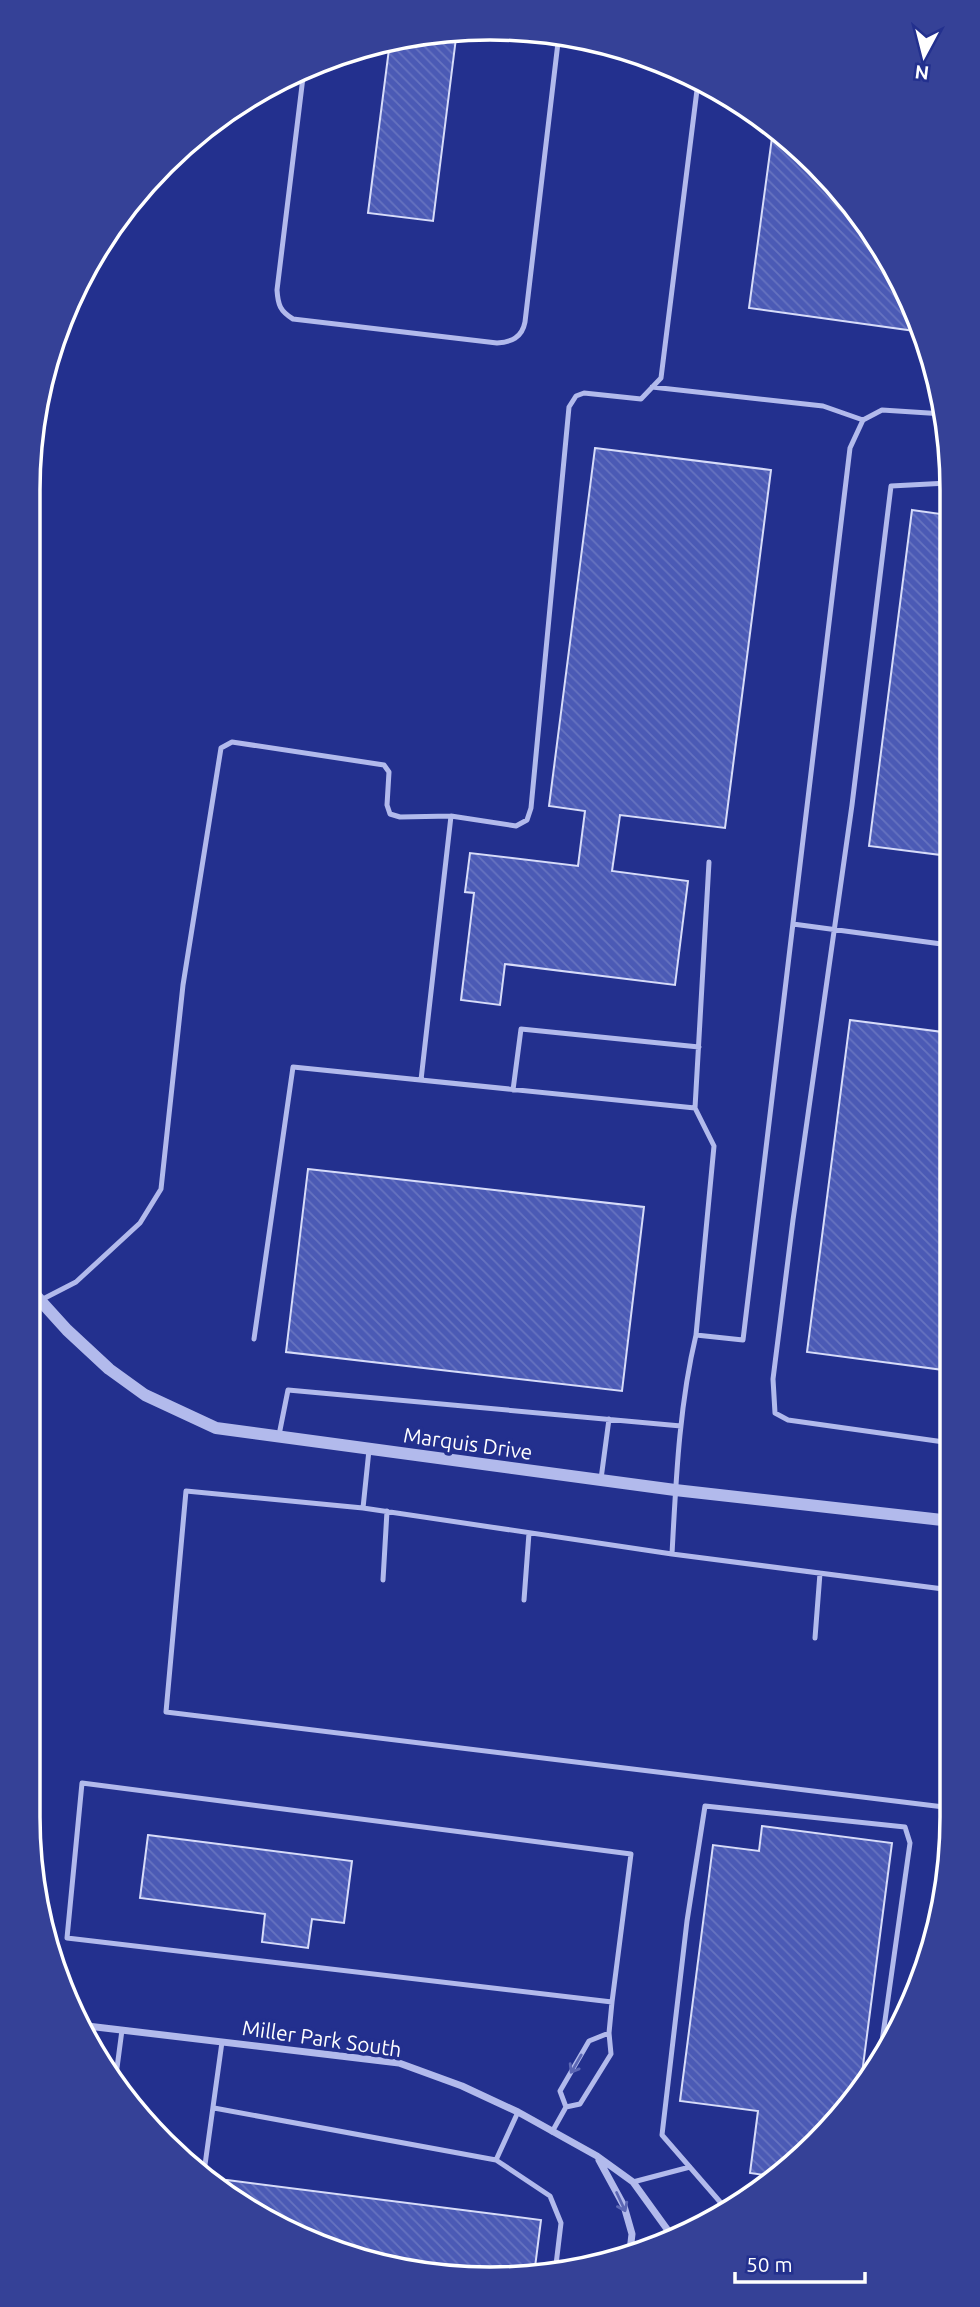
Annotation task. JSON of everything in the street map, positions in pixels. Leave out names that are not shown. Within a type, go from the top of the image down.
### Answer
[{"type":"street","name":"Marquis Drive","points":[[41,1300],[67,1331],[109,1369],[145,1395],[216,1428],[675,1490],[940,1520]]},
{"type":"street","name":"Miller Park South","points":[[93,2027],[399,2063],[462,2086],[518,2112],[597,2156],[633,2182],[668,2230]]},
{"type":"street","points":[[597,2156],[624,2206],[632,2234],[631,2244]]},
{"type":"lane","points":[[302,81],[277,290],[278,304],[282,312],[293,318],[497,343],[509,342],[524,330],[558,45]]},
{"type":"lane","points":[[41,1300],[76,1282],[140,1223],[161,1189],[183,985],[221,748],[232,742],[384,765],[389,772],[387,805],[390,814],[400,817],[451,816],[516,826],[527,820],[531,808],[569,407],[576,396],[584,393],[641,398],[661,378],[697,91]]},
{"type":"lane","points":[[652,387],[823,406],[863,420]]},
{"type":"lane","points":[[696,1335],[743,1340],[850,448],[863,420],[882,410],[933,413]]},
{"type":"lane","points":[[940,484],[891,486],[773,1379],[775,1413],[788,1420],[940,1441]]},
{"type":"lane","points":[[421,1080],[451,816]]},
{"type":"lane","points":[[672,1554],[685,1385],[696,1335],[714,1146],[695,1108],[709,862]]},
{"type":"lane","points":[[793,924],[940,944]]},
{"type":"lane","points":[[513,1090],[521,1029],[699,1047]]},
{"type":"lane","points":[[254,1339],[293,1067],[695,1108]]},
{"type":"lane","points":[[279,1437],[288,1390],[681,1426]]},
{"type":"lane","points":[[601,1480],[609,1419]]},
{"type":"lane","points":[[363,1508],[369,1449]]},
{"type":"lane","points":[[940,1589],[672,1554],[387,1511],[187,1491],[166,1712],[940,1807]]},
{"type":"lane","points":[[383,1580],[387,1511]]},
{"type":"lane","points":[[524,1600],[529,1533]]},
{"type":"lane","points":[[815,1638],[820,1573]]},
{"type":"lane","points":[[552,2132],[566,2107],[580,2104],[611,2054],[609,2033],[612,2002],[631,1854],[82,1783],[66,1938],[612,2002]]},
{"type":"lane","points":[[721,2203],[662,2135],[687,1921],[705,1805],[905,1828],[910,1843],[883,2035]]},
{"type":"lane","points":[[117,2068],[121,2030]]},
{"type":"lane","points":[[566,2107],[560,2091],[584,2049],[589,2041],[609,2033]]},
{"type":"lane","points":[[205,2165],[222,2042]]},
{"type":"lane","points":[[214,2108],[496,2160],[550,2196],[561,2223],[556,2262]]},
{"type":"lane","points":[[496,2160],[518,2112]]},
{"type":"lane","points":[[633,2182],[690,2167]]},
{"type":"building","points":[[456,42],[433,221],[368,213],[389,52]]},
{"type":"building","points":[[772,139],[808,172],[847,216],[879,265],[911,330],[749,308]]},
{"type":"building","points":[[595,448],[771,470],[725,828],[620,815],[612,871],[688,881],[675,985],[505,964],[500,1005],[461,1000],[474,893],[465,892],[470,853],[578,866],[585,811],[549,806]]},
{"type":"building","points":[[912,510],[940,514],[940,855],[869,846]]},
{"type":"building","points":[[850,1020],[940,1032],[940,1370],[807,1352]]},
{"type":"building","points":[[308,1169],[644,1207],[622,1391],[286,1352]]},
{"type":"building","points":[[762,1826],[892,1843],[863,2069],[828,2114],[763,2175],[750,2173],[758,2111],[680,2101],[713,1845],[759,1851]]},
{"type":"building","points":[[148,1835],[352,1861],[344,1923],[312,1919],[308,1948],[262,1942],[265,1914],[140,1898]]},
{"type":"building","points":[[227,2182],[541,2220],[535,2264],[461,2266],[402,2258],[374,2251],[318,2233],[265,2206]]}]
